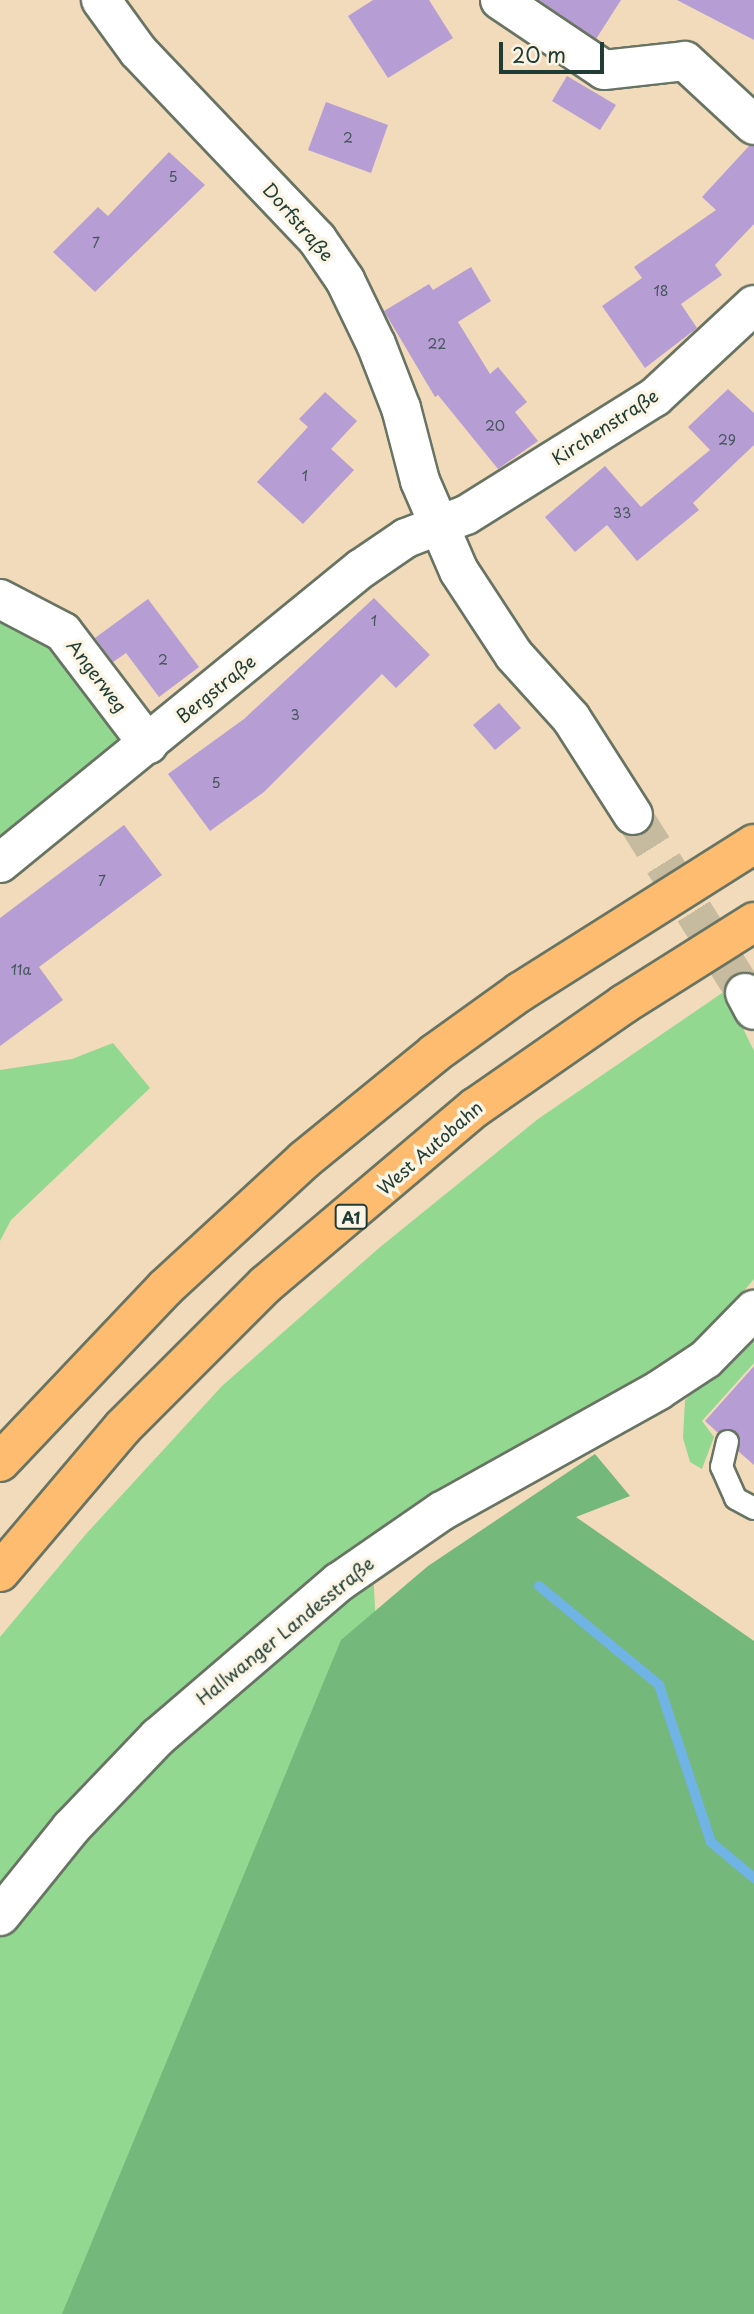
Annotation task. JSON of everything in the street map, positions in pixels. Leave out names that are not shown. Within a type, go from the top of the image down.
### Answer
[{"type":"highway","points":[[0,1462],[164,1288],[304,1160],[436,1053],[520,992],[754,844]]},
{"type":"highway","name":"West Autobahn","points":[[0,1572],[123,1427],[265,1285],[476,1107],[624,1004],[754,922]]},
{"type":"street","name":"Dorfstraße","points":[[101,0],[138,51],[317,239],[345,280],[401,408],[420,481],[438,525],[488,618],[571,718],[633,815]]},
{"type":"street","points":[[500,0],[604,70],[685,61],[754,125]]},
{"type":"street","name":"Kirchenstraße","points":[[438,525],[466,515],[655,397],[754,305]]},
{"type":"street","name":"Bergstraße","points":[[0,863],[362,568],[406,538],[438,525]]},
{"type":"street","name":"Angerweg","points":[[0,599],[63,632],[148,744]]},
{"type":"street","name":"Hallwanger Landesstraße","points":[[0,1916],[71,1828],[158,1737],[339,1582],[442,1511],[659,1390],[706,1359],[754,1310]]},
{"type":"lane","points":[[727,1441],[721,1466],[735,1498],[754,1508]]},
{"type":"green space","points":[[0,610],[34,627],[118,719],[120,748],[0,838]]},
{"type":"green space","points":[[725,991],[754,1051],[754,1279],[705,1337],[643,1381],[537,1433],[371,1537],[379,1677],[119,2314],[0,2314],[0,1637],[86,1534],[222,1386],[379,1248],[538,1119]]},
{"type":"green space","points":[[113,1043],[150,1088],[11,1220],[0,1241],[0,1070],[72,1059]]},
{"type":"green space","points":[[754,1339],[754,1363],[702,1421],[714,1437],[702,1469],[690,1462],[683,1438],[685,1400]]},
{"type":"green space","points":[[595,1454],[630,1496],[576,1517],[754,1641],[754,2314],[62,2314],[341,1640],[428,1566]]},
{"type":"building","points":[[373,0],[429,0],[453,38],[388,78],[348,16]]},
{"type":"building","points":[[539,0],[621,0],[596,39]]},
{"type":"building","points":[[677,0],[754,0],[754,40]]},
{"type":"building","points":[[567,76],[616,105],[600,130],[552,101]]},
{"type":"building","points":[[326,102],[388,125],[371,173],[308,150]]},
{"type":"building","points":[[749,146],[754,146],[754,224],[715,265],[722,275],[681,304],[697,328],[645,368],[602,306],[642,278],[634,267],[716,210],[702,197]]},
{"type":"building","points":[[169,152],[205,185],[95,292],[53,252],[98,207],[108,216]]},
{"type":"building","points":[[471,267],[491,301],[458,322],[490,374],[498,367],[527,402],[515,412],[538,441],[498,469],[438,395],[435,397],[384,311],[429,284],[433,290]]},
{"type":"building","points":[[728,389],[754,413],[754,445],[693,503],[699,510],[637,561],[607,525],[575,552],[545,517],[605,466],[641,507],[710,450],[688,427]]},
{"type":"building","points":[[325,392],[357,421],[331,449],[354,470],[303,524],[257,482],[308,427],[299,419]]},
{"type":"building","points":[[374,598],[430,655],[396,688],[382,674],[264,792],[210,831],[168,774],[244,719]]},
{"type":"building","points":[[148,599],[199,667],[159,697],[126,653],[113,662],[95,638]]},
{"type":"building","points":[[499,703],[521,728],[495,750],[473,725]]},
{"type":"building","points":[[124,825],[162,875],[39,967],[63,1000],[0,1046],[0,918]]},
{"type":"building","points":[[754,1366],[754,1465],[738,1451],[735,1431],[717,1432],[705,1421]]},
{"type":"waterway","points":[[539,1586],[659,1685],[711,1842],[754,1878]]},
{"type":"tunnel","points":[[633,815],[745,993]]}]
